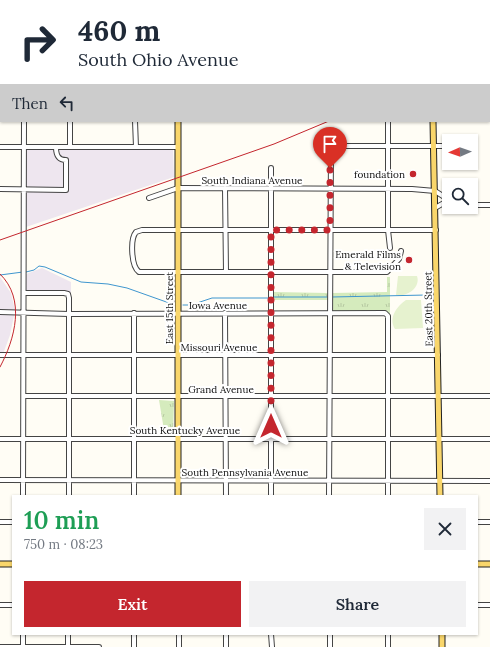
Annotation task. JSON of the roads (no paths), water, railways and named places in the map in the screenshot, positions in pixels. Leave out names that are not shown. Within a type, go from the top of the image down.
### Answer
[{"type":"main road","name":"East 15th Street","points":[[178,122],[178,495]]},
{"type":"main road","name":"East 20th Street","points":[[433,122],[440,495]]},
{"type":"main road","points":[[0,564],[12,564]]},
{"type":"main road","points":[[478,564],[490,564]]},
{"type":"main road","points":[[442,635],[442,647]]},
{"type":"street","points":[[23,495],[24,122]]},
{"type":"street","points":[[70,122],[70,146]]},
{"type":"street","points":[[135,122],[136,147]]},
{"type":"street","points":[[388,122],[388,230],[390,248]]},
{"type":"street","points":[[329,495],[330,152],[332,148],[336,146],[442,146]]},
{"type":"street","points":[[0,147],[178,147]]},
{"type":"street","points":[[0,189],[66,190],[66,160],[61,160],[57,156],[56,147]]},
{"type":"street","points":[[271,168],[271,495]]},
{"type":"street","name":"South Indiana Avenue","points":[[150,198],[178,188],[426,189],[435,191],[442,196]]},
{"type":"street","points":[[226,188],[226,272]]},
{"type":"street","points":[[435,208],[442,204]]},
{"type":"street","points":[[478,205],[490,205]]},
{"type":"street","points":[[401,251],[399,259],[387,272],[139,272],[135,267],[133,236],[137,231],[178,230],[436,230]]},
{"type":"street","points":[[24,293],[68,294],[69,298],[69,495]]},
{"type":"street","name":"Iowa Avenue","points":[[0,312],[24,314],[385,313],[387,314],[388,355]]},
{"type":"street","points":[[134,313],[134,495]]},
{"type":"street","points":[[225,313],[226,495]]},
{"type":"street","name":"Missouri Avenue","points":[[0,355],[438,355]]},
{"type":"street","points":[[388,355],[388,495]]},
{"type":"street","name":"Grand Avenue","points":[[24,396],[490,396]]},
{"type":"street","name":"South Kentucky Avenue","points":[[0,439],[490,438]]},
{"type":"street","name":"South Pennsylvania Avenue","points":[[0,480],[490,481]]},
{"type":"street","points":[[0,522],[12,522]]},
{"type":"street","points":[[478,522],[490,522]]},
{"type":"street","points":[[0,605],[12,605]]},
{"type":"street","points":[[478,605],[490,605]]},
{"type":"street","points":[[23,635],[23,647]]},
{"type":"street","points":[[68,635],[68,647]]},
{"type":"street","points":[[134,635],[134,647]]},
{"type":"street","points":[[179,635],[179,647]]},
{"type":"street","points":[[226,635],[226,647]]},
{"type":"street","points":[[272,635],[272,647]]},
{"type":"street","points":[[330,635],[330,647]]},
{"type":"street","points":[[388,635],[388,647]]},
{"type":"street","points":[[0,647],[99,647]]},
{"type":"waterway","points":[[26,272],[34,270],[39,266],[45,267],[81,282],[108,284],[127,288],[172,304]]},
{"type":"waterway","points":[[0,275],[23,272]]},
{"type":"waterway","points":[[332,297],[427,295]]},
{"type":"waterway","points":[[273,297],[327,297]]},
{"type":"waterway","points":[[183,305],[191,305],[212,298],[269,298]]},
{"type":"railway","points":[[0,240],[274,144],[327,122]]},
{"type":"railway","points":[[0,274],[8,284],[13,295],[15,307],[13,332],[10,344],[0,367]]},
{"type":"place","name":"foundation","points":[[413,174]]},
{"type":"place","name":"Emerald Films & Television","points":[[409,260]]}]
